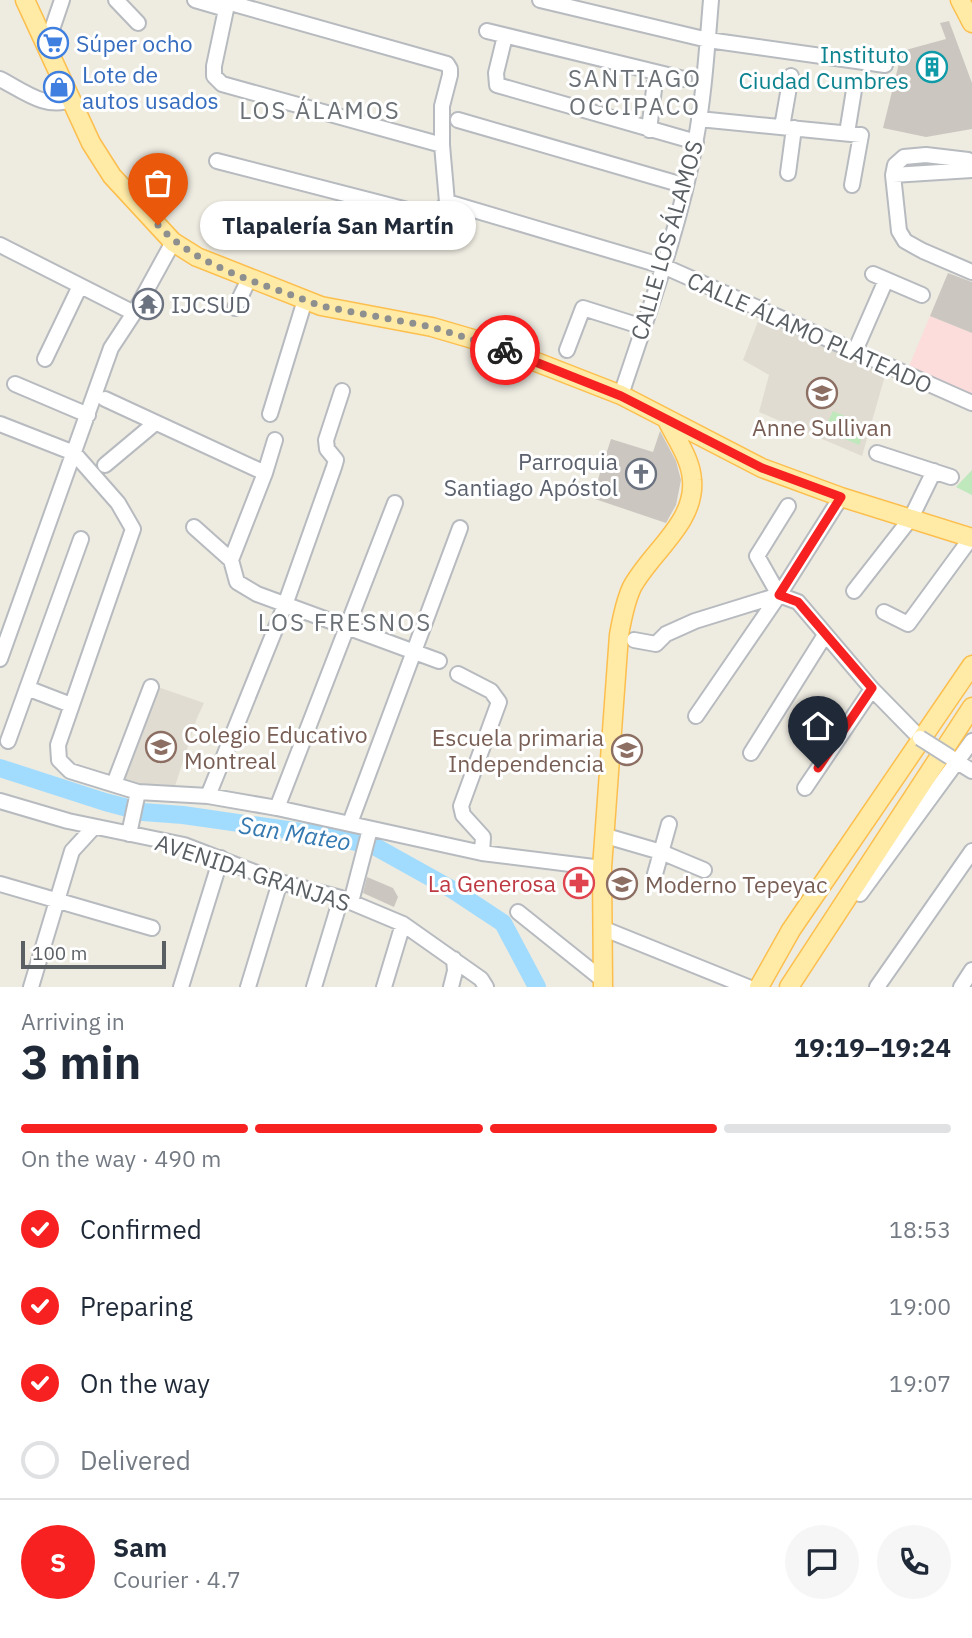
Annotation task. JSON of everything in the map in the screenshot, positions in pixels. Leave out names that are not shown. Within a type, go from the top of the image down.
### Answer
[{"type":"main road","points":[[25,0],[91,143],[112,176],[173,242],[197,257],[321,306],[432,327],[490,344],[621,396],[762,468],[841,497],[972,538]]},
{"type":"main road","points":[[960,0],[972,23]]},
{"type":"main road","points":[[603,983],[602,869],[623,611],[632,588],[657,550],[687,514],[692,497],[688,461],[667,420]]},
{"type":"main road","points":[[756,985],[972,665]]},
{"type":"main road","points":[[789,987],[972,707]]},
{"type":"street","points":[[47,44],[62,0]]},
{"type":"street","points":[[116,0],[138,23]]},
{"type":"street","points":[[195,0],[227,4],[439,60],[450,69],[442,107],[447,202],[440,212],[431,215],[419,213],[217,161]]},
{"type":"street","points":[[540,0],[708,40],[886,65]]},
{"type":"street","name":"CALLE LOS ÁLAMOS","points":[[621,396],[686,186],[699,120],[711,0]]},
{"type":"street","points":[[227,4],[214,66],[214,76],[222,84],[442,145]]},
{"type":"street","points":[[487,31],[684,79]]},
{"type":"street","points":[[505,36],[496,74],[497,85],[695,142]]},
{"type":"street","points":[[649,130],[656,72]]},
{"type":"street","points":[[788,173],[790,76]]},
{"type":"street","points":[[0,79],[47,103],[63,104],[72,99]]},
{"type":"street","points":[[847,133],[854,90]]},
{"type":"street","points":[[458,120],[686,186]]},
{"type":"street","points":[[699,120],[861,135],[852,185]]},
{"type":"street","points":[[972,164],[968,160],[926,155],[904,157],[895,166],[893,175],[899,232],[905,241],[972,272]]},
{"type":"street","points":[[893,175],[972,170]]},
{"type":"street","name":"CALLE ÁLAMO PLATEADO","points":[[447,202],[663,266],[972,403]]},
{"type":"street","points":[[0,659],[6,624],[74,453],[111,348],[134,313],[173,242]]},
{"type":"street","points":[[1,247],[134,313]]},
{"type":"street","points":[[855,351],[879,277],[922,295]]},
{"type":"street","points":[[235,308],[249,279]]},
{"type":"street","points":[[46,359],[80,286]]},
{"type":"street","points":[[270,414],[305,300]]},
{"type":"street","points":[[567,350],[583,308],[643,327]]},
{"type":"street","points":[[15,384],[88,415]]},
{"type":"street","points":[[208,796],[285,605],[337,460],[327,449],[326,440],[342,391]]},
{"type":"street","points":[[105,399],[154,424],[265,473]]},
{"type":"street","points":[[0,424],[74,453],[118,503],[133,528],[58,745],[59,760],[70,771],[138,796],[208,796],[350,823],[368,837],[602,869]]},
{"type":"street","points":[[104,465],[154,424]]},
{"type":"street","points":[[275,440],[232,560],[237,582],[257,594],[439,662]]},
{"type":"street","points":[[877,453],[951,477]]},
{"type":"street","points":[[854,591],[911,518],[934,471]]},
{"type":"street","points":[[696,716],[779,595],[841,497]]},
{"type":"street","points":[[277,808],[395,503]]},
{"type":"street","points":[[779,595],[757,556],[788,506]]},
{"type":"street","points":[[194,527],[232,560]]},
{"type":"street","points":[[350,823],[460,528]]},
{"type":"street","points":[[884,612],[908,624],[972,538]]},
{"type":"street","points":[[8,741],[81,539]]},
{"type":"street","points":[[634,640],[656,650],[666,634],[695,621],[779,595],[798,602],[872,688],[918,736],[972,771]]},
{"type":"street","points":[[751,753],[825,635]]},
{"type":"street","points":[[791,930],[794,914],[918,736],[972,652]]},
{"type":"street","points":[[458,674],[491,691],[499,702],[461,806],[463,815],[483,837],[482,853]]},
{"type":"street","points":[[114,785],[151,687]]},
{"type":"street","points":[[27,688],[71,705]]},
{"type":"street","points":[[805,788],[872,688]]},
{"type":"street","points":[[816,943],[830,938],[953,760],[972,741]]},
{"type":"street","points":[[130,830],[138,796]]},
{"type":"street","name":"AVENIDA GRANJAS","points":[[0,801],[68,821],[94,827],[130,830],[184,845],[280,882],[346,900],[403,924],[481,979],[486,987]]},
{"type":"street","points":[[32,987],[72,850],[68,821]]},
{"type":"street","points":[[654,874],[669,824]]},
{"type":"street","points":[[72,850],[94,827]]},
{"type":"street","points":[[606,836],[661,852],[704,870]]},
{"type":"street","points":[[314,987],[368,837]]},
{"type":"street","points":[[877,987],[972,850]]},
{"type":"street","points":[[181,987],[221,858]]},
{"type":"street","points":[[248,987],[280,882]]},
{"type":"street","points":[[0,884],[152,928]]},
{"type":"street","points":[[518,912],[603,983]]},
{"type":"street","points":[[384,987],[403,924]]},
{"type":"street","points":[[602,928],[756,985]]},
{"type":"street","points":[[451,987],[455,971],[454,959]]},
{"type":"street","points":[[961,987],[972,970]]},
{"type":"shaded area","name":"Anne Sullivan","points":[[762,311],[886,372],[862,456],[759,412],[769,375],[743,360]]},
{"type":"shaded area","points":[[930,316],[972,333],[972,397],[908,369]]},
{"type":"shaded area","name":"Colegio Educativo Montreal","points":[[155,686],[204,703],[174,789],[122,782]]},
{"type":"green space","points":[[833,411],[867,426],[859,445],[824,430]]},
{"type":"green space","points":[[972,470],[972,495],[956,487]]},
{"type":"building","name":"Instituto Ciudad Cumbres","points":[[949,21],[972,83],[972,129],[926,137],[883,128],[902,51],[946,39],[940,23]]},
{"type":"building","points":[[948,273],[972,282],[972,333],[930,316]]},
{"type":"building","name":"Parroquia Santiago Apóstol","points":[[660,431],[676,461],[681,480],[676,505],[666,523],[592,498],[611,439],[653,452]]},
{"type":"building","points":[[367,877],[393,888],[398,897],[394,907],[363,893]]},
{"type":"waterway","name":"San Mateo","points":[[0,768],[143,812],[183,815],[329,836],[374,846],[453,890],[503,923],[537,987]]},
{"type":"way so far","points":[[158,225],[173,242],[197,257],[321,306],[432,327],[505,350]]},
{"type":"place","name":"Súper ocho","points":[[53,43]]},
{"type":"place","name":"Instituto Ciudad Cumbres","points":[[932,67]]},
{"type":"place","name":"Lote de autos usados","points":[[59,87]]},
{"type":"place","name":"Tlapalería San Martín","points":[[158,225]]},
{"type":"place","name":"IJCSUD","points":[[148,304]]},
{"type":"place","name":"Anne Sullivan","points":[[822,393]]},
{"type":"place","name":"Parroquia Santiago Apóstol","points":[[641,474]]},
{"type":"place","name":"Colegio Educativo Montreal","points":[[161,747]]},
{"type":"place","name":"Escuela primaria Independencia","points":[[627,750]]},
{"type":"place","name":"La Generosa","points":[[579,883]]},
{"type":"place","name":"Moderno Tepeyac","points":[[622,884]]},
{"type":"district","name":"SANTIAGO OCCIPACO","points":[[635,92]]},
{"type":"district","name":"LOS ÁLAMOS","points":[[320,110]]},
{"type":"district","name":"LOS FRESNOS","points":[[345,622]]},
{"type":"route","points":[[505,350],[621,396],[762,468],[841,497],[779,595],[798,602],[872,688],[818,768]]}]
